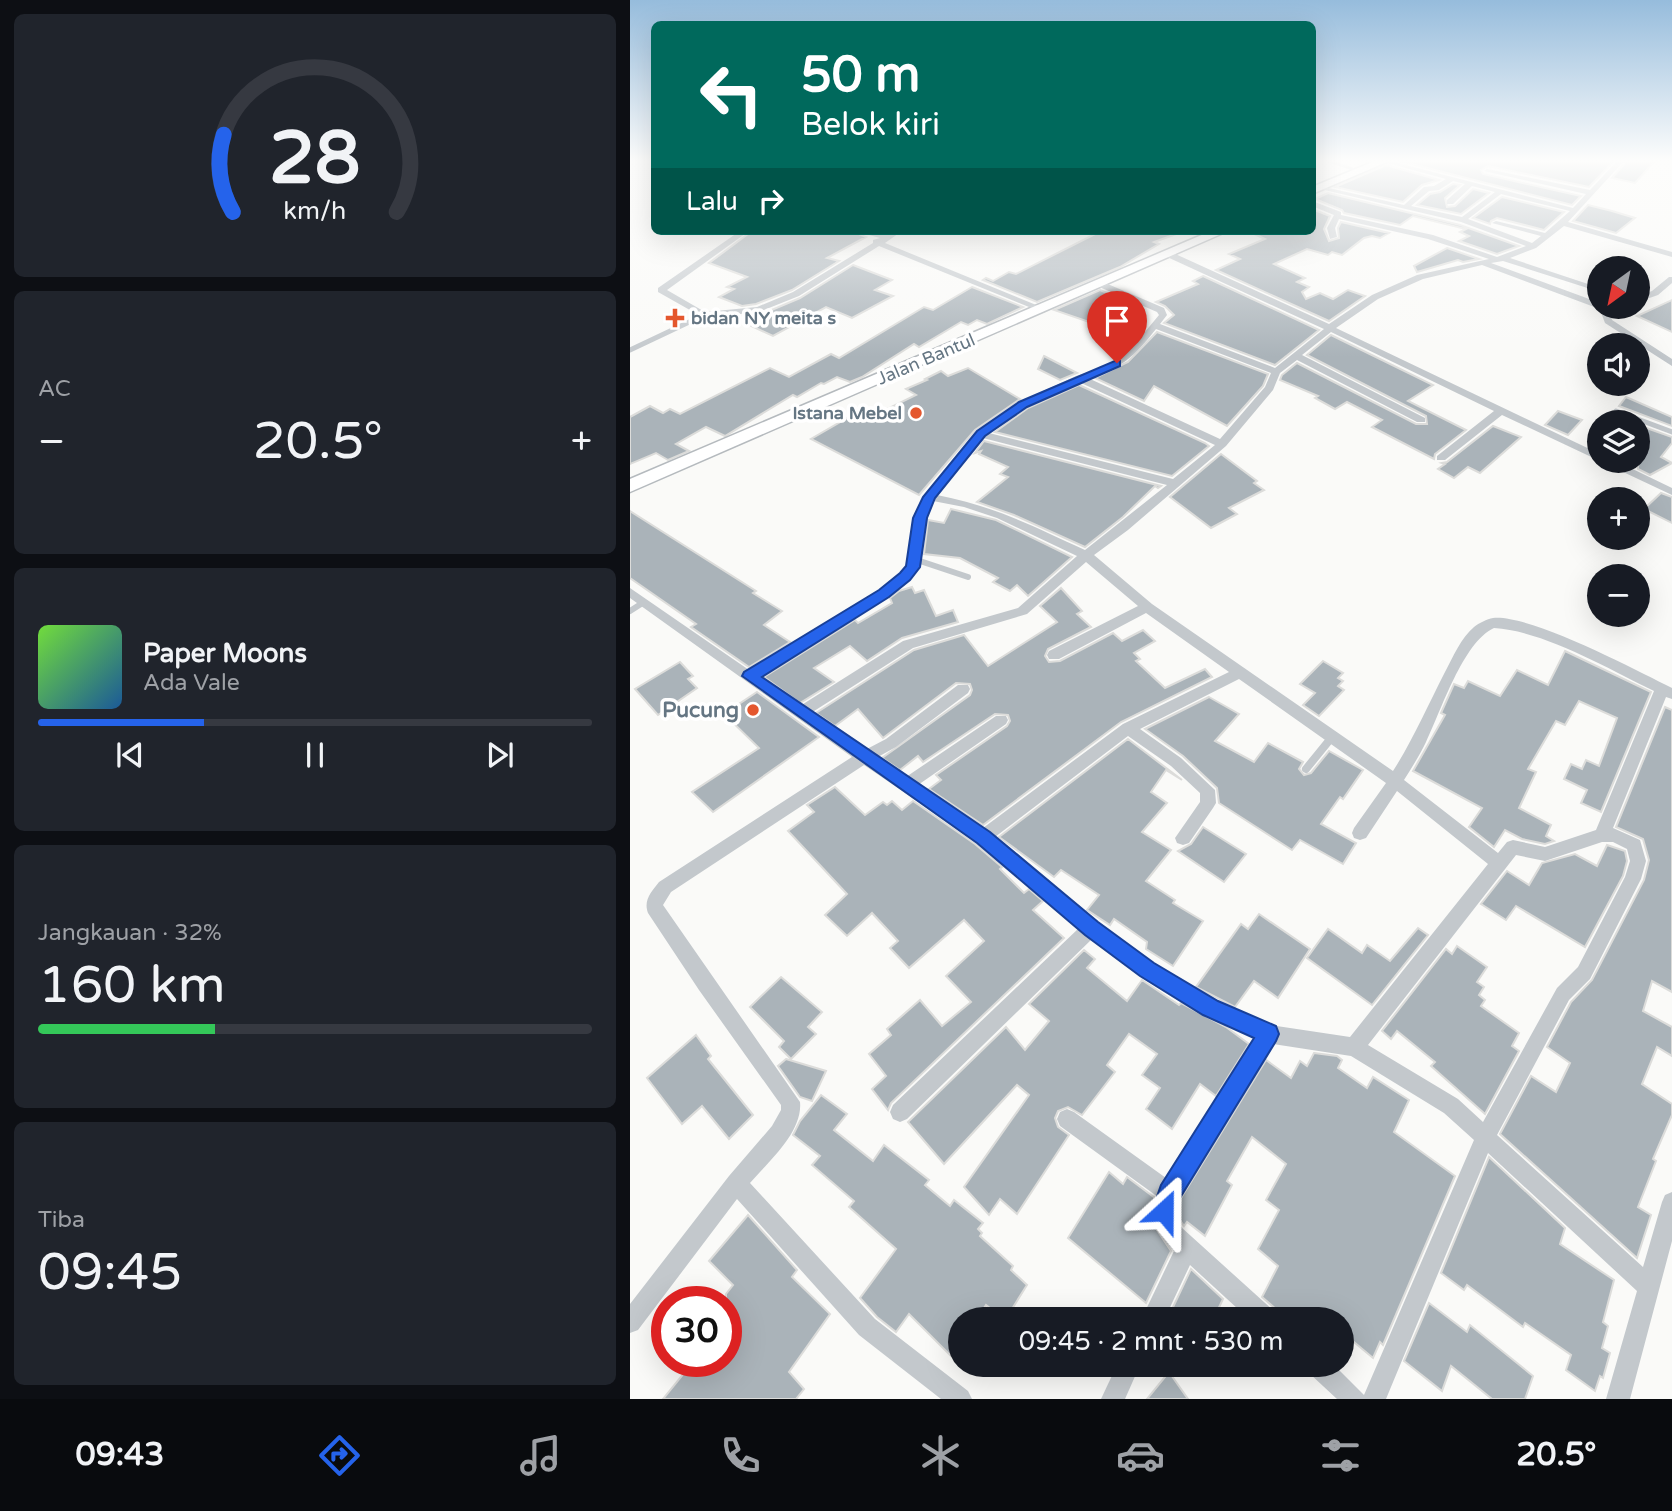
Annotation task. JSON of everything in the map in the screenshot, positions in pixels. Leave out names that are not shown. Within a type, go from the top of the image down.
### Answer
[{"type":"main road","name":"Jalan Bantul","points":[[630,486],[1100,284],[1172,256],[1210,235]]},
{"type":"street","points":[[1332,226],[1333,237]]},
{"type":"street","points":[[1403,226],[1587,287]]},
{"type":"street","points":[[1480,226],[1534,246]]},
{"type":"street","points":[[1509,226],[1548,236]]},
{"type":"street","points":[[800,713],[908,644],[1022,611],[1222,444],[1270,388],[1276,372],[1330,328],[1394,288],[1420,277],[1499,258],[1534,246],[1559,226]]},
{"type":"street","points":[[1574,226],[1672,255]]},
{"type":"street","points":[[739,235],[661,290],[704,315],[759,309],[796,294],[890,235]]},
{"type":"street","points":[[868,235],[1042,309]]},
{"type":"street","points":[[1172,256],[1330,328],[1587,452]]},
{"type":"street","points":[[1482,262],[1587,301]]},
{"type":"street","points":[[1650,296],[1659,294],[1672,279]]},
{"type":"street","points":[[750,676],[884,594],[905,577],[913,567],[920,518],[929,497],[981,434],[1023,404],[1079,378],[1111,368],[1138,346],[1163,315],[1161,310],[1100,284]]},
{"type":"street","points":[[1607,319],[1672,363]]},
{"type":"street","points":[[1156,326],[1276,372]]},
{"type":"street","points":[[1295,355],[1422,419]]},
{"type":"street","points":[[1079,378],[1222,444]]},
{"type":"street","points":[[1440,458],[1500,411]]},
{"type":"street","points":[[981,434],[1174,483]]},
{"type":"street","points":[[1636,473],[1669,487]]},
{"type":"street","points":[[929,497],[990,511],[1086,555],[1147,607],[1395,781],[1499,863]]},
{"type":"street","points":[[635,602],[750,676],[905,786],[983,837],[1091,928],[1147,970],[1210,1008],[1269,1034],[1353,1047],[1451,1106],[1648,1286]]},
{"type":"street","points":[[1055,655],[1147,607]]},
{"type":"street","points":[[1360,833],[1395,781],[1466,650],[1479,630],[1494,622],[1517,626],[1667,692],[1602,835]]},
{"type":"street","points":[[983,837],[1128,728],[1241,672]]},
{"type":"street","points":[[630,1322],[736,1183],[785,1124],[791,1112],[790,1102],[705,984],[654,907],[654,900],[665,887],[864,757],[891,743],[963,689]]},
{"type":"street","points":[[905,786],[1001,720]]},
{"type":"street","points":[[1128,728],[1176,762],[1207,790],[1208,803],[1183,838]]},
{"type":"street","points":[[1353,1047],[1513,847],[1545,854],[1602,835],[1615,835],[1634,845],[1639,861],[1633,879],[1584,973],[1563,994],[1485,1138],[1374,1399]]},
{"type":"street","points":[[900,1112],[1091,928]]},
{"type":"street","points":[[1253,1307],[1187,1248],[1164,1222],[1164,1211],[1169,1193],[1269,1034]]},
{"type":"street","points":[[1067,1119],[1169,1193]]},
{"type":"street","points":[[736,1183],[867,1327],[960,1399]]},
{"type":"street","points":[[1618,1399],[1672,1202]]},
{"type":"street","points":[[1158,1307],[1187,1248]]},
{"type":"street","points":[[1113,1399],[1123,1377]]},
{"type":"street","points":[[1330,1377],[1354,1399]]},
{"type":"lane","points":[[630,351],[704,315]]},
{"type":"lane","points":[[1650,424],[1672,432]]},
{"type":"lane","points":[[914,559],[968,577]]},
{"type":"lane","points":[[1306,769],[1332,736]]},
{"type":"building","points":[[1316,226],[1325,226],[1329,241],[1339,238],[1339,226],[1360,226],[1389,233],[1380,238],[1364,238],[1342,255],[1332,252],[1328,255],[1307,249],[1274,264],[1305,278],[1297,282],[1309,287],[1302,292],[1306,299],[1320,293],[1333,299],[1348,290],[1365,296],[1329,321],[1216,270],[1240,259],[1229,254],[1265,239],[1256,235],[1316,235]]},
{"type":"building","points":[[1455,226],[1464,226],[1519,246],[1497,254],[1459,241],[1469,236],[1460,232],[1466,229]]},
{"type":"building","points":[[1529,226],[1548,226],[1544,230]]},
{"type":"building","points":[[1592,226],[1625,226],[1616,233]]},
{"type":"building","points":[[747,235],[866,237],[827,258],[839,261],[792,290],[756,304],[742,306],[719,297],[734,289],[727,287],[747,277],[709,263]]},
{"type":"building","points":[[1093,235],[1173,235],[1154,242],[1159,244],[1120,267],[1037,302],[983,280],[986,278],[993,281],[1009,272],[1016,274]]},
{"type":"building","points":[[1447,248],[1479,259],[1463,262],[1458,260],[1417,272],[1414,266]]},
{"type":"building","points":[[853,265],[892,280],[875,290],[893,296],[852,318],[826,307],[773,336],[747,324],[765,315],[762,314],[800,298]]},
{"type":"building","points":[[1203,276],[1319,330],[1275,365],[1164,323],[1174,315],[1156,302],[1198,284],[1193,281]]},
{"type":"building","points":[[972,287],[1023,307],[987,324],[977,320],[968,325],[961,322],[919,347],[914,344],[862,377],[850,382],[837,377],[797,397],[793,395],[725,436],[706,427],[676,444],[689,451],[668,460],[656,453],[630,464],[630,417],[650,406],[663,413],[670,409],[680,414],[770,368],[789,377],[831,354],[839,358],[924,307],[933,310]]},
{"type":"building","points":[[1100,290],[1132,304],[1089,322],[1054,310]]},
{"type":"building","points":[[1672,300],[1672,332],[1644,319],[1650,319],[1650,310]]},
{"type":"building","points":[[1157,332],[1268,374],[1263,386],[1227,426],[1154,386],[1144,401],[1095,378],[1128,362]]},
{"type":"building","points":[[1331,335],[1433,385],[1408,401],[1466,430],[1435,454],[1434,459],[1372,427],[1382,420],[1347,402],[1335,409],[1315,398],[1318,396],[1280,380],[1282,375],[1297,363],[1416,424],[1427,424],[1426,416],[1307,355]]},
{"type":"building","points":[[1044,356],[1077,373],[1060,380],[1038,369]]},
{"type":"building","points":[[968,368],[1020,399],[975,430],[919,495],[811,439],[856,413],[867,419],[916,395],[906,389],[941,371],[948,376]]},
{"type":"building","points":[[1079,385],[1209,446],[1172,476],[995,432],[1028,408]]},
{"type":"building","points":[[1626,397],[1672,417],[1672,426],[1650,418],[1650,410],[1630,410],[1619,406]]},
{"type":"building","points":[[1558,411],[1582,420],[1568,435],[1545,425]]},
{"type":"building","points":[[1493,426],[1521,437],[1480,473],[1468,467],[1454,478],[1438,469],[1445,464],[1442,463],[1447,462]]},
{"type":"building","points":[[1650,429],[1672,437],[1672,443],[1661,457],[1672,463],[1650,475],[1646,473],[1650,473]]},
{"type":"building","points":[[984,441],[1161,486],[1155,486],[1123,517],[1085,547],[1014,515],[977,502],[1008,477],[1000,474],[1008,467],[979,454],[981,451],[975,453]]},
{"type":"building","points":[[1221,454],[1257,481],[1254,483],[1264,490],[1229,508],[1237,514],[1211,528],[1170,497]]},
{"type":"building","points":[[1661,493],[1672,497],[1672,523],[1650,512],[1650,503]]},
{"type":"building","points":[[951,509],[996,520],[1072,557],[1028,596],[1017,585],[1010,591],[993,582],[998,578],[960,558],[924,554],[928,520],[944,523]]},
{"type":"building","points":[[630,511],[756,591],[753,593],[782,611],[764,625],[790,642],[749,667],[691,627],[696,624],[630,578]]},
{"type":"building","points":[[912,587],[915,593],[924,590],[936,616],[953,610],[958,622],[902,638],[867,661],[850,646],[814,668],[834,682],[800,703],[764,677],[855,620],[858,623],[892,603],[890,598],[899,591]]},
{"type":"building","points":[[1061,588],[1082,611],[1077,614],[1091,627],[1048,649],[1045,656],[1049,662],[1060,661],[1113,633],[1122,641],[1143,630],[1155,641],[1134,653],[1140,659],[1136,661],[1165,688],[1205,669],[1212,677],[1121,722],[983,825],[929,789],[941,780],[936,775],[1007,726],[1010,721],[1008,715],[995,714],[923,762],[918,756],[900,770],[882,758],[970,695],[970,684],[956,683],[883,738],[858,709],[835,726],[816,713],[914,650],[964,635],[988,666],[1057,622],[1040,606]]},
{"type":"building","points":[[1565,651],[1651,692],[1601,812],[1581,803],[1587,790],[1564,779],[1571,764],[1582,769],[1586,760],[1599,766],[1617,718],[1579,701],[1565,725],[1556,721],[1528,769],[1536,772],[1519,808],[1551,825],[1546,836],[1554,841],[1545,844],[1522,839],[1505,830],[1494,847],[1469,827],[1482,808],[1413,771],[1445,715],[1441,713],[1454,684],[1464,688],[1468,681],[1500,696],[1517,670],[1548,685]]},
{"type":"building","points":[[1323,661],[1343,673],[1338,678],[1343,681],[1338,686],[1344,690],[1319,716],[1303,705],[1315,693],[1300,684]]},
{"type":"building","points":[[680,662],[693,676],[688,679],[697,688],[658,715],[635,689]]},
{"type":"building","points":[[757,692],[819,737],[713,812],[692,792],[759,748],[724,714]]},
{"type":"building","points":[[1209,697],[1239,714],[1215,741],[1254,762],[1268,743],[1303,762],[1299,769],[1304,775],[1311,773],[1329,751],[1363,770],[1321,824],[1356,843],[1343,864],[1300,840],[1292,850],[1219,803],[1217,788],[1183,756],[1145,729]]},
{"type":"building","points":[[1665,707],[1672,710],[1672,992],[1652,981],[1643,1011],[1672,1027],[1672,1056],[1657,1047],[1642,1084],[1672,1104],[1672,1115],[1653,1159],[1656,1161],[1638,1207],[1651,1215],[1637,1258],[1500,1134],[1531,1076],[1556,1092],[1570,1063],[1547,1047],[1571,1002],[1592,980],[1644,880],[1649,860],[1643,839],[1616,827]]},
{"type":"building","points":[[1128,739],[1182,780],[1166,770],[1151,792],[1167,803],[1142,832],[1171,850],[1146,881],[1175,900],[1173,903],[1203,921],[1173,966],[1146,949],[1147,942],[1114,919],[1110,925],[1087,910],[1099,895],[1061,870],[1054,877],[999,837]]},
{"type":"building","points":[[835,787],[865,815],[883,802],[887,805],[892,801],[902,810],[913,801],[975,844],[1002,867],[1000,869],[1024,893],[1029,889],[1043,901],[1033,910],[1064,938],[891,1103],[888,1110],[872,1089],[886,1076],[869,1054],[891,1035],[887,1029],[920,1000],[942,1026],[971,1002],[946,976],[984,941],[964,920],[909,968],[890,948],[898,941],[872,913],[847,936],[825,915],[847,894],[788,831],[814,812],[807,805]]},
{"type":"building","points":[[1203,827],[1246,854],[1224,882],[1178,851],[1191,844]]},
{"type":"building","points":[[1607,845],[1625,851],[1627,861],[1623,876],[1585,947],[1516,906],[1506,920],[1481,904],[1507,871],[1529,885],[1542,863],[1575,854],[1597,866]]},
{"type":"building","points":[[1259,914],[1310,949],[1278,998],[1254,981],[1235,1007],[1196,987],[1241,924],[1248,929]]},
{"type":"building","points":[[1418,928],[1428,935],[1372,1005],[1307,958],[1328,929],[1362,953],[1367,945],[1390,961]]},
{"type":"building","points":[[1457,946],[1487,967],[1477,982],[1484,987],[1479,995],[1485,1000],[1481,1006],[1519,1033],[1512,1046],[1519,1051],[1485,1114],[1431,1066],[1435,1062],[1397,1031],[1391,1039],[1382,1031],[1446,949],[1452,954]]},
{"type":"building","points":[[1084,950],[1095,959],[1087,968],[1127,1001],[1142,980],[1179,1005],[1181,1003],[1226,1027],[1249,1044],[1216,1096],[1200,1084],[1172,1129],[1146,1109],[1160,1088],[1142,1075],[1157,1054],[1129,1034],[1107,1065],[1115,1072],[1082,1115],[1068,1107],[1058,1111],[1055,1118],[1058,1127],[1069,1135],[1017,1214],[1000,1199],[989,1215],[964,1187],[1029,1095],[1017,1085],[944,1164],[908,1122],[1006,1027],[1025,1050],[1049,1021],[1029,1004]]},
{"type":"building","points":[[781,977],[822,1012],[808,1027],[816,1034],[791,1059],[779,1047],[784,1041],[750,1007]]},
{"type":"building","points":[[696,1035],[711,1056],[708,1059],[753,1115],[729,1139],[702,1106],[682,1124],[647,1078]]},
{"type":"building","points":[[1314,1053],[1337,1056],[1342,1060],[1338,1068],[1367,1088],[1373,1077],[1409,1100],[1394,1132],[1455,1176],[1383,1345],[1380,1342],[1373,1358],[1354,1342],[1354,1307],[1274,1307],[1262,1297],[1278,1266],[1258,1249],[1279,1210],[1266,1200],[1286,1164],[1252,1137],[1227,1181],[1232,1185],[1205,1236],[1187,1222],[1184,1226],[1178,1217],[1181,1198],[1266,1060],[1291,1078],[1300,1061],[1307,1066]]},
{"type":"building","points":[[786,1059],[826,1071],[812,1101],[800,1097],[778,1066]]},
{"type":"building","points":[[821,1095],[847,1114],[834,1130],[873,1161],[884,1145],[929,1180],[925,1185],[950,1206],[954,1200],[983,1223],[978,1229],[982,1233],[980,1236],[1013,1266],[1011,1270],[1027,1285],[1013,1307],[948,1307],[948,1353],[909,1314],[896,1332],[877,1317],[860,1298],[896,1249],[849,1207],[854,1201],[812,1165],[820,1156],[793,1135],[800,1121]]},
{"type":"building","points":[[1489,1157],[1565,1228],[1560,1244],[1614,1280],[1603,1322],[1608,1326],[1602,1348],[1610,1353],[1603,1378],[1600,1376],[1595,1391],[1566,1370],[1571,1355],[1525,1323],[1523,1327],[1467,1285],[1464,1290],[1441,1273]]},
{"type":"building","points":[[1109,1172],[1123,1184],[1127,1177],[1155,1198],[1155,1227],[1171,1251],[1146,1303],[1068,1238]]},
{"type":"building","points":[[748,1215],[797,1270],[792,1277],[830,1314],[789,1372],[804,1389],[796,1399],[663,1399],[681,1377],[742,1377],[742,1286],[732,1286],[709,1261]]},
{"type":"building","points":[[1191,1269],[1223,1299],[1219,1307],[1173,1307]]},
{"type":"building","points":[[1429,1303],[1467,1332],[1470,1325],[1533,1376],[1525,1399],[1492,1399],[1451,1366],[1442,1391],[1404,1361]]},
{"type":"building","points":[[1165,1377],[1173,1377],[1188,1399],[1147,1399]]},
{"type":"place","name":"bidan NY meita s","points":[[675,318]]},
{"type":"place","name":"Istana Mebel","points":[[916,413]]},
{"type":"place","name":"Pucung","points":[[753,710]]},
{"type":"route","points":[[1117,363],[1111,368],[1079,378],[1023,404],[1001,417],[981,434],[929,497],[920,518],[913,567],[905,577],[884,594],[750,676],[825,731],[983,837],[1091,928],[1147,970],[1210,1008],[1269,1034],[1169,1193],[1164,1211]]}]
